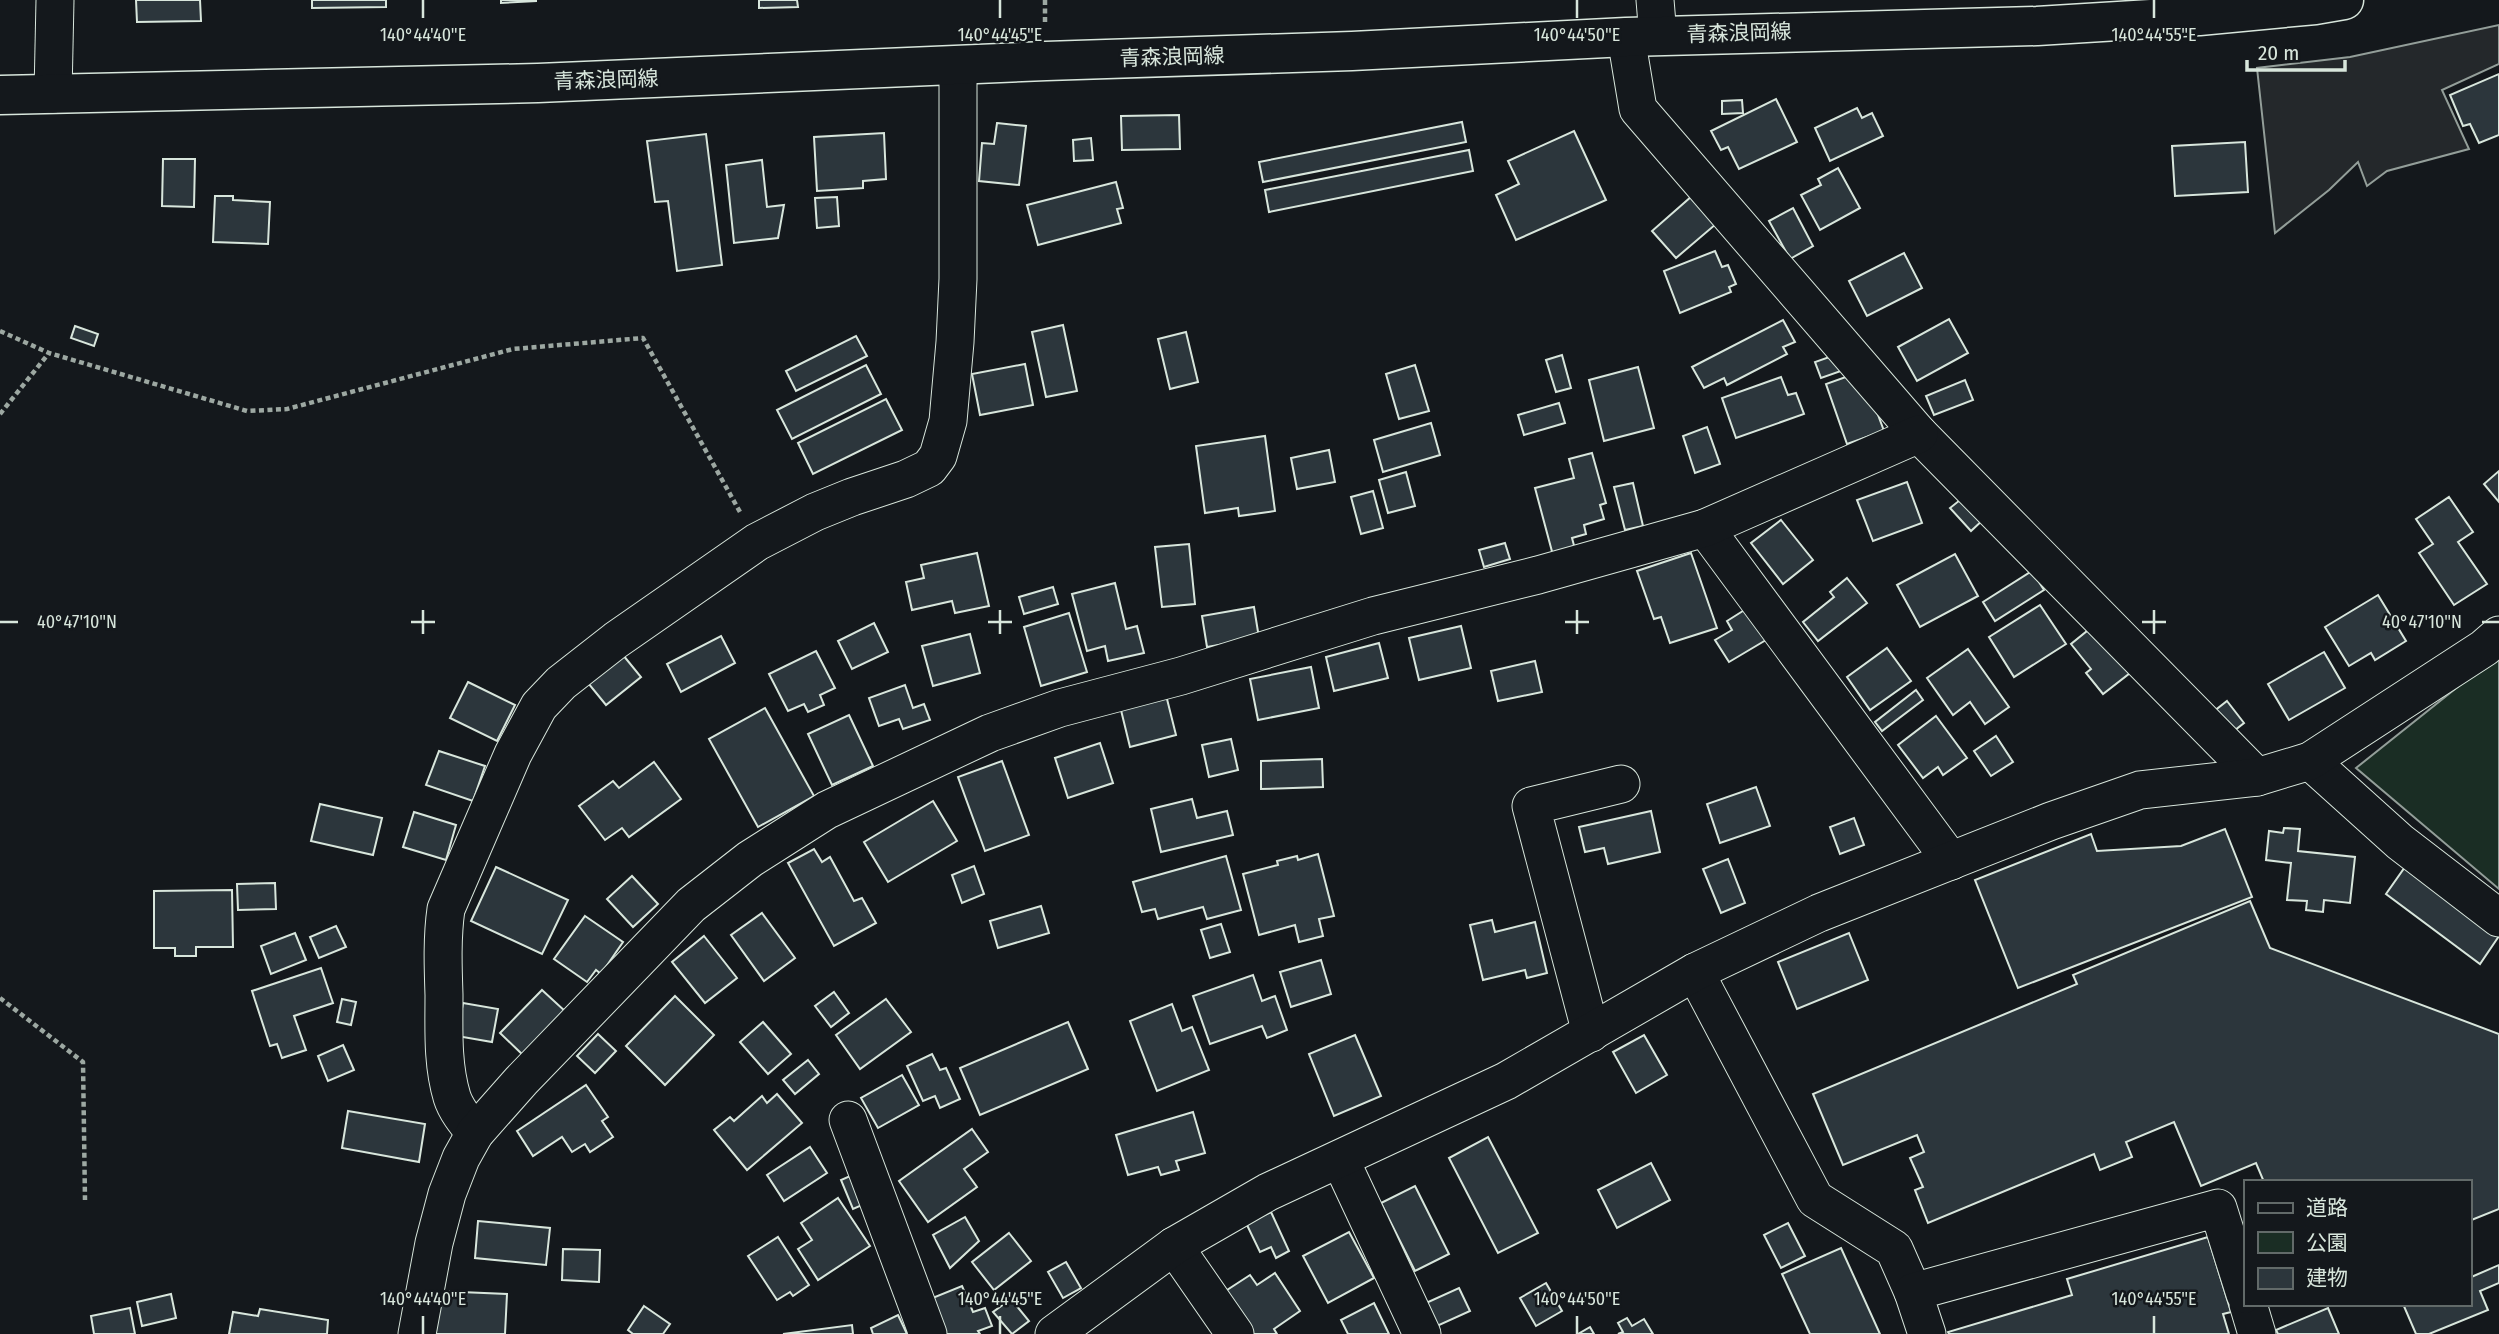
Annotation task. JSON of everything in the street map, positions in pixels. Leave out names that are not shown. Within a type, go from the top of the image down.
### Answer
[{"type":"main road","name":"青森浪岡線","points":[[0,95],[538,83],[1352,51],[1646,24],[2037,26],[2199,16],[2344,0]]},
{"type":"street","points":[[53,93],[55,0]]},
{"type":"street","points":[[1646,24],[1638,109],[1919,433],[2257,777]]},
{"type":"street","points":[[475,1133],[461,1116],[452,1098],[448,1078],[444,1045],[443,929],[446,909],[455,885],[513,754],[539,706],[561,683],[616,640],[757,542],[815,512],[906,480],[929,468],[938,456],[948,422],[956,329],[957,66]]},
{"type":"street","points":[[417,1334],[434,1242],[447,1194],[461,1158],[475,1133],[521,1081],[691,905],[750,859],[827,810],[989,733],[1060,708],[1181,676],[1373,616],[1538,575],[1705,527],[1919,433]]},
{"type":"street","points":[[1705,527],[1951,861]]},
{"type":"street","points":[[1054,1334],[1174,1246],[1268,1192],[1506,1081],[1695,972],[1819,913],[2052,821],[2140,790],[2257,777],[2310,761],[2484,648],[2499,635]]},
{"type":"street","points":[[2310,761],[2400,842],[2499,918]]},
{"type":"street","points":[[1591,1033],[1531,806],[1621,784]]},
{"type":"street","points":[[1695,972],[1815,1199],[1894,1249],[1913,1292],[1927,1334]]},
{"type":"street","points":[[848,1120],[928,1334]]},
{"type":"street","points":[[1340,1159],[1422,1334]]},
{"type":"street","points":[[1913,1292],[2218,1208],[2240,1257],[2244,1287]]},
{"type":"street","points":[[1174,1246],[1235,1334]]},
{"type":"street","points":[[2249,1306],[2258,1334]]},
{"type":"path","points":[[0,331],[49,353],[247,411],[287,410],[513,349],[643,338],[757,542]]},
{"type":"path","points":[[0,414],[49,353]]},
{"type":"path","points":[[0,998],[83,1062],[85,1200]]},
{"type":"green space","points":[[2499,654],[2499,889],[2356,768]]},
{"type":"shaded area","points":[[2499,25],[2499,64],[2442,90],[2469,149],[2387,171],[2367,186],[2358,162],[2329,190],[2275,233],[2257,68],[2350,57]]},
{"type":"building","points":[[136,0],[200,0],[201,21],[137,22]]},
{"type":"building","points":[[312,0],[386,0],[386,7],[312,8]]},
{"type":"building","points":[[501,0],[536,0],[536,1],[501,3]]},
{"type":"building","points":[[759,0],[797,0],[798,7],[759,8]]},
{"type":"building","points":[[2499,74],[2499,135],[2479,143],[2470,124],[2463,126],[2450,95]]},
{"type":"building","points":[[1776,99],[1797,142],[1739,169],[1728,147],[1721,150],[1711,131]]},
{"type":"building","points":[[1742,100],[1743,113],[1722,114],[1722,101]]},
{"type":"building","points":[[1857,108],[1862,118],[1872,113],[1883,136],[1830,161],[1815,128]]},
{"type":"building","points":[[1179,115],[1180,149],[1122,150],[1121,116]]},
{"type":"building","points":[[1462,122],[1466,142],[1263,182],[1259,162]]},
{"type":"building","points":[[997,123],[1026,126],[1019,185],[979,181],[982,143],[994,144]]},
{"type":"building","points":[[1574,131],[1606,200],[1516,240],[1496,195],[1519,184],[1508,161]]},
{"type":"building","points":[[884,133],[886,179],[863,181],[863,188],[817,191],[814,137]]},
{"type":"building","points":[[706,134],[722,265],[677,271],[668,201],[655,202],[647,141]]},
{"type":"building","points":[[1091,138],[1093,160],[1074,161],[1073,140]]},
{"type":"building","points":[[2245,142],[2248,192],[2175,196],[2172,146]]},
{"type":"building","points":[[1469,150],[1473,171],[1269,212],[1265,190]]},
{"type":"building","points":[[163,159],[195,159],[194,207],[162,206]]},
{"type":"building","points":[[762,160],[767,207],[784,205],[778,238],[734,243],[726,165]]},
{"type":"building","points":[[1838,168],[1860,208],[1820,230],[1801,195],[1821,185],[1818,179]]},
{"type":"building","points":[[1116,182],[1123,208],[1117,209],[1121,223],[1038,245],[1027,205]]},
{"type":"building","points":[[215,196],[270,202],[268,244],[213,242]]},
{"type":"building","points":[[1692,196],[1716,224],[1676,258],[1652,231]]},
{"type":"building","points":[[837,197],[839,226],[817,228],[815,198]]},
{"type":"building","points":[[1793,208],[1813,246],[1790,259],[1769,221]]},
{"type":"building","points":[[1715,251],[1722,267],[1728,265],[1736,284],[1729,287],[1731,292],[1680,313],[1664,271]]},
{"type":"building","points":[[1904,253],[1922,288],[1867,316],[1849,281]]},
{"type":"building","points":[[1949,319],[1968,353],[1917,381],[1898,347]]},
{"type":"building","points":[[1783,320],[1795,342],[1783,347],[1787,354],[1727,385],[1724,378],[1704,388],[1692,367]]},
{"type":"building","points":[[1063,325],[1077,391],[1046,397],[1032,332]]},
{"type":"building","points":[[75,326],[98,334],[94,346],[71,338]]},
{"type":"building","points":[[1186,332],[1198,382],[1170,389],[1158,339]]},
{"type":"building","points":[[856,336],[867,356],[796,391],[786,371]]},
{"type":"building","points":[[1562,355],[1571,388],[1556,392],[1546,360]]},
{"type":"building","points":[[1835,355],[1841,371],[1821,378],[1815,362]]},
{"type":"building","points":[[1025,364],[1033,405],[980,415],[972,374]]},
{"type":"building","points":[[866,365],[881,394],[792,439],[777,410]]},
{"type":"building","points":[[1415,365],[1429,411],[1399,419],[1386,374]]},
{"type":"building","points":[[1638,367],[1654,428],[1604,441],[1589,380]]},
{"type":"building","points":[[1857,373],[1868,388],[1884,431],[1847,444],[1826,384]]},
{"type":"building","points":[[1781,377],[1788,395],[1796,393],[1804,414],[1736,438],[1722,398]]},
{"type":"building","points":[[1965,380],[1973,400],[1934,415],[1926,396]]},
{"type":"building","points":[[886,399],[902,430],[813,474],[798,443]]},
{"type":"building","points":[[1559,403],[1565,423],[1524,435],[1518,415]]},
{"type":"building","points":[[1431,423],[1440,455],[1383,472],[1374,440]]},
{"type":"building","points":[[1707,427],[1720,464],[1695,473],[1683,436]]},
{"type":"building","points":[[1265,436],[1275,511],[1239,516],[1238,508],[1205,513],[1196,446]]},
{"type":"building","points":[[1329,450],[1335,482],[1297,489],[1291,458]]},
{"type":"building","points":[[1592,453],[1606,503],[1600,505],[1604,519],[1584,525],[1586,534],[1572,538],[1576,553],[1554,559],[1535,488],[1574,478],[1569,459]]},
{"type":"building","points":[[2499,471],[2499,502],[2484,484]]},
{"type":"building","points":[[1406,472],[1415,506],[1388,513],[1379,480]]},
{"type":"building","points":[[1907,482],[1922,523],[1873,541],[1857,500]]},
{"type":"building","points":[[1633,483],[1643,526],[1625,530],[1614,487]]},
{"type":"building","points":[[1373,491],[1383,528],[1361,534],[1351,497]]},
{"type":"building","points":[[1965,496],[1985,518],[1971,531],[1950,508]]},
{"type":"building","points":[[2449,497],[2473,532],[2458,542],[2487,584],[2454,605],[2419,553],[2433,544],[2416,519]]},
{"type":"building","points":[[1781,520],[1813,560],[1783,584],[1751,543]]},
{"type":"building","points":[[1505,543],[1510,559],[1484,567],[1479,550]]},
{"type":"building","points":[[1189,544],[1195,604],[1162,607],[1155,547]]},
{"type":"building","points":[[977,553],[989,606],[955,613],[952,601],[912,610],[906,582],[924,578],[921,565]]},
{"type":"building","points":[[1691,553],[1717,628],[1670,643],[1661,617],[1654,619],[1637,571]]},
{"type":"building","points":[[1955,554],[1978,596],[1920,627],[1897,585]]},
{"type":"building","points":[[2032,571],[2044,590],[1995,621],[1983,602]]},
{"type":"building","points":[[1847,578],[1867,603],[1818,641],[1803,622],[1834,597],[1830,592]]},
{"type":"building","points":[[1115,583],[1126,629],[1137,626],[1144,653],[1108,661],[1105,646],[1087,651],[1072,594]]},
{"type":"building","points":[[1053,587],[1058,604],[1024,614],[1019,597]]},
{"type":"building","points":[[2378,595],[2406,641],[2375,660],[2371,653],[2349,666],[2325,627]]},
{"type":"building","points":[[2040,605],[2066,644],[2014,677],[1989,637]]},
{"type":"building","points":[[1254,607],[1259,638],[1207,647],[1202,616]]},
{"type":"building","points":[[1746,609],[1766,640],[1729,662],[1715,640],[1732,630],[1727,621]]},
{"type":"building","points":[[1069,613],[1087,672],[1041,686],[1024,627]]},
{"type":"building","points":[[874,623],[888,652],[852,669],[838,641]]},
{"type":"building","points":[[1461,626],[1471,668],[1419,680],[1409,638]]},
{"type":"building","points":[[2092,627],[2130,673],[2103,694],[2086,673],[2091,669],[2071,644]]},
{"type":"building","points":[[970,634],[980,673],[933,686],[922,646]]},
{"type":"building","points":[[721,636],[735,663],[681,692],[667,664]]},
{"type":"building","points":[[1379,643],[1388,678],[1334,691],[1326,657]]},
{"type":"building","points":[[1887,648],[1911,681],[1870,710],[1847,677]]},
{"type":"building","points":[[1968,649],[2009,707],[1985,724],[1970,702],[1953,715],[1927,678]]},
{"type":"building","points":[[816,651],[835,688],[820,695],[824,705],[808,712],[804,704],[788,711],[769,674]]},
{"type":"building","points":[[2324,652],[2345,688],[2289,720],[2268,684]]},
{"type":"building","points":[[623,655],[641,677],[606,705],[588,683]]},
{"type":"building","points":[[1535,661],[1542,692],[1498,701],[1491,671]]},
{"type":"building","points":[[1311,667],[1319,708],[1258,720],[1250,679]]},
{"type":"building","points":[[468,682],[515,705],[497,741],[450,718]]},
{"type":"building","points":[[905,685],[913,708],[924,704],[930,720],[903,729],[899,719],[879,726],[869,698]]},
{"type":"building","points":[[1916,690],[1923,700],[1882,731],[1875,722]]},
{"type":"building","points":[[1166,695],[1176,735],[1130,747],[1120,706]]},
{"type":"building","points":[[2227,701],[2244,723],[2230,734],[2213,712]]},
{"type":"building","points":[[765,708],[814,796],[758,827],[709,739]]},
{"type":"building","points":[[849,715],[873,766],[832,785],[808,734]]},
{"type":"building","points":[[1936,716],[1967,758],[1943,775],[1938,767],[1923,778],[1898,745]]},
{"type":"building","points":[[1996,736],[2013,762],[1991,776],[1974,751]]},
{"type":"building","points":[[1231,739],[1238,770],[1209,777],[1202,745]]},
{"type":"building","points":[[1100,743],[1113,783],[1068,798],[1055,758]]},
{"type":"building","points":[[439,751],[485,766],[473,801],[426,785]]},
{"type":"building","points":[[1322,759],[1323,787],[1261,789],[1261,761]]},
{"type":"building","points":[[1002,761],[1029,835],[985,851],[958,777]]},
{"type":"building","points":[[654,762],[681,799],[629,837],[622,828],[605,840],[579,806],[613,781],[619,788]]},
{"type":"building","points":[[1756,787],[1770,826],[1720,843],[1707,804]]},
{"type":"building","points":[[1192,799],[1197,818],[1227,811],[1233,835],[1161,852],[1151,809]]},
{"type":"building","points":[[933,801],[957,841],[888,882],[864,842]]},
{"type":"building","points":[[320,804],[382,818],[373,855],[311,841]]},
{"type":"building","points":[[1651,811],[1660,852],[1608,864],[1604,848],[1585,852],[1579,827]]},
{"type":"building","points":[[414,812],[456,825],[446,860],[403,847]]},
{"type":"building","points":[[1854,818],[1864,845],[1840,854],[1830,827]]},
{"type":"building","points":[[2284,828],[2300,829],[2298,851],[2355,857],[2350,903],[2324,900],[2323,912],[2306,910],[2307,901],[2287,900],[2291,863],[2266,860],[2269,831],[2283,833]]},
{"type":"building","points":[[2225,829],[2252,897],[2018,988],[1975,880],[2091,834],[2097,851],[2181,846]]},
{"type":"building","points":[[814,849],[822,862],[830,857],[854,901],[862,898],[876,923],[834,946],[788,863]]},
{"type":"building","points":[[1318,854],[1334,916],[1319,919],[1323,936],[1299,942],[1295,925],[1259,935],[1243,874],[1278,865],[1277,861],[1297,856],[1298,860]]},
{"type":"building","points":[[1226,856],[1241,910],[1207,919],[1203,907],[1158,919],[1155,909],[1142,912],[1133,882]]},
{"type":"building","points":[[1728,859],[1745,903],[1721,913],[1703,869]]},
{"type":"building","points":[[974,866],[984,894],[962,903],[952,875]]},
{"type":"building","points":[[496,867],[568,900],[542,954],[471,921]]},
{"type":"building","points":[[2405,867],[2499,936],[2480,964],[2386,894]]},
{"type":"building","points":[[632,876],[658,904],[633,927],[607,899]]},
{"type":"building","points":[[275,883],[276,909],[238,910],[237,884]]},
{"type":"building","points":[[232,890],[233,947],[196,947],[196,956],[175,956],[175,948],[154,948],[154,891]]},
{"type":"building","points":[[2250,901],[2270,948],[2499,1034],[2499,1209],[2471,1220],[2471,1180],[2263,1180],[2256,1163],[2201,1186],[2174,1122],[2126,1142],[2132,1157],[2100,1170],[2094,1154],[1928,1223],[1915,1190],[1923,1187],[1910,1158],[1924,1152],[1917,1135],[1843,1165],[1813,1094],[2077,984],[2073,975]]},
{"type":"building","points":[[1041,906],[1049,933],[998,948],[990,921]]},
{"type":"building","points":[[762,913],[795,958],[764,981],[731,935]]},
{"type":"building","points":[[585,916],[623,942],[601,974],[596,970],[587,982],[554,959]]},
{"type":"building","points":[[1492,920],[1495,932],[1535,922],[1547,973],[1527,978],[1525,970],[1483,980],[1470,925]]},
{"type":"building","points":[[1221,924],[1230,952],[1210,958],[1201,930]]},
{"type":"building","points":[[336,926],[346,947],[319,958],[310,937]]},
{"type":"building","points":[[295,933],[306,960],[271,974],[261,946]]},
{"type":"building","points":[[1849,933],[1868,980],[1797,1009],[1778,962]]},
{"type":"building","points":[[704,936],[737,978],[705,1003],[672,962]]},
{"type":"building","points":[[1321,960],[1331,994],[1291,1007],[1280,972]]},
{"type":"building","points":[[321,968],[333,1003],[294,1016],[306,1050],[282,1058],[277,1044],[270,1046],[252,991]]},
{"type":"building","points":[[1253,975],[1262,1001],[1275,996],[1287,1030],[1267,1038],[1262,1026],[1210,1044],[1193,996]]},
{"type":"building","points":[[542,990],[566,1012],[524,1056],[500,1033]]},
{"type":"building","points":[[834,992],[849,1013],[831,1027],[815,1006]]},
{"type":"building","points":[[675,996],[714,1035],[665,1085],[626,1046]]},
{"type":"building","points":[[342,999],[356,1002],[351,1025],[337,1022]]},
{"type":"building","points":[[886,999],[911,1032],[860,1069],[836,1035]]},
{"type":"building","points":[[463,1003],[498,1009],[492,1042],[457,1036]]},
{"type":"building","points":[[1172,1004],[1182,1031],[1192,1027],[1209,1070],[1157,1091],[1130,1021]]},
{"type":"building","points":[[763,1022],[791,1054],[768,1074],[740,1042]]},
{"type":"building","points":[[1068,1022],[1088,1069],[980,1115],[960,1068]]},
{"type":"building","points":[[598,1034],[616,1051],[595,1073],[577,1056]]},
{"type":"building","points":[[1355,1035],[1381,1096],[1334,1116],[1309,1054]]},
{"type":"building","points":[[1644,1035],[1667,1075],[1636,1093],[1613,1052]]},
{"type":"building","points":[[343,1045],[354,1070],[328,1081],[318,1056]]},
{"type":"building","points":[[932,1054],[940,1070],[946,1068],[960,1099],[940,1108],[935,1096],[923,1101],[907,1066]]},
{"type":"building","points":[[808,1060],[819,1074],[795,1094],[783,1080]]},
{"type":"building","points":[[902,1075],[919,1105],[878,1128],[861,1098]]},
{"type":"building","points":[[586,1085],[608,1117],[602,1121],[613,1137],[590,1152],[585,1144],[572,1152],[562,1137],[533,1156],[517,1131]]},
{"type":"building","points":[[777,1094],[802,1123],[747,1170],[714,1130],[730,1117],[734,1121],[762,1096],[767,1103]]},
{"type":"building","points":[[348,1111],[425,1124],[419,1162],[342,1148]]},
{"type":"building","points":[[1193,1112],[1205,1153],[1176,1161],[1179,1170],[1161,1175],[1158,1167],[1128,1175],[1116,1135]]},
{"type":"building","points":[[972,1129],[988,1152],[964,1169],[977,1187],[928,1222],[899,1181]]},
{"type":"building","points":[[1488,1137],[1538,1233],[1498,1253],[1449,1158]]},
{"type":"building","points":[[810,1147],[827,1173],[784,1201],[767,1175]]},
{"type":"building","points":[[1651,1163],[1670,1200],[1617,1228],[1598,1190]]},
{"type":"building","points":[[857,1173],[869,1202],[853,1209],[841,1180]]},
{"type":"building","points":[[1415,1186],[1449,1254],[1415,1271],[1381,1203]]},
{"type":"building","points":[[838,1198],[870,1246],[818,1280],[798,1249],[812,1240],[801,1223]]},
{"type":"building","points":[[1271,1212],[1289,1251],[1276,1258],[1271,1247],[1260,1252],[1246,1223]]},
{"type":"building","points":[[965,1217],[979,1241],[950,1268],[933,1235]]},
{"type":"building","points":[[478,1221],[550,1228],[546,1265],[475,1258]]},
{"type":"building","points":[[1788,1223],[1805,1256],[1781,1268],[1764,1235]]},
{"type":"building","points":[[1349,1232],[1374,1278],[1328,1303],[1303,1256]]},
{"type":"building","points":[[1009,1233],[1031,1261],[994,1290],[972,1262]]},
{"type":"building","points":[[778,1237],[809,1285],[793,1296],[790,1292],[777,1300],[748,1256]]},
{"type":"building","points":[[2208,1237],[2231,1312],[2223,1314],[2229,1334],[1948,1332],[2072,1295],[2067,1279]]},
{"type":"building","points":[[1841,1248],[1880,1334],[1810,1334],[1782,1274]]},
{"type":"building","points":[[563,1249],[600,1250],[599,1282],[562,1280]]},
{"type":"building","points":[[1066,1262],[1081,1288],[1063,1298],[1048,1272]]},
{"type":"building","points":[[2499,1265],[2499,1283],[2480,1291],[2488,1310],[2429,1334],[2416,1334],[2404,1306],[2471,1306],[2471,1277]]},
{"type":"building","points":[[1275,1273],[1300,1311],[1274,1329],[1277,1334],[1253,1334],[1224,1292],[1250,1275],[1257,1285]]},
{"type":"building","points":[[1546,1283],[1562,1311],[1536,1326],[1520,1298]]},
{"type":"building","points":[[962,1286],[973,1312],[985,1308],[992,1326],[978,1331],[980,1334],[945,1334],[930,1299]]},
{"type":"building","points":[[1459,1288],[1470,1311],[1437,1326],[1426,1303]]},
{"type":"building","points":[[437,1291],[507,1294],[505,1334],[435,1334]]},
{"type":"building","points":[[171,1294],[176,1318],[142,1326],[137,1302]]},
{"type":"building","points":[[1011,1299],[1029,1321],[1012,1334],[993,1312]]},
{"type":"building","points":[[1374,1303],[1389,1334],[1348,1334],[1341,1320]]},
{"type":"building","points":[[644,1306],[670,1324],[663,1334],[633,1334],[628,1330]]},
{"type":"building","points":[[130,1308],[135,1334],[94,1334],[91,1316]]},
{"type":"building","points":[[2328,1308],[2339,1334],[2278,1334],[2276,1330]]},
{"type":"building","points":[[260,1309],[328,1320],[327,1334],[229,1334],[233,1312],[258,1316]]},
{"type":"building","points":[[898,1315],[907,1334],[873,1334],[871,1328]]},
{"type":"building","points":[[1627,1318],[1632,1326],[1644,1319],[1653,1334],[1618,1334],[1623,1332],[1618,1323]]},
{"type":"building","points":[[852,1325],[853,1334],[783,1334]]},
{"type":"building","points":[[1590,1327],[1594,1334],[1578,1334]]}]
